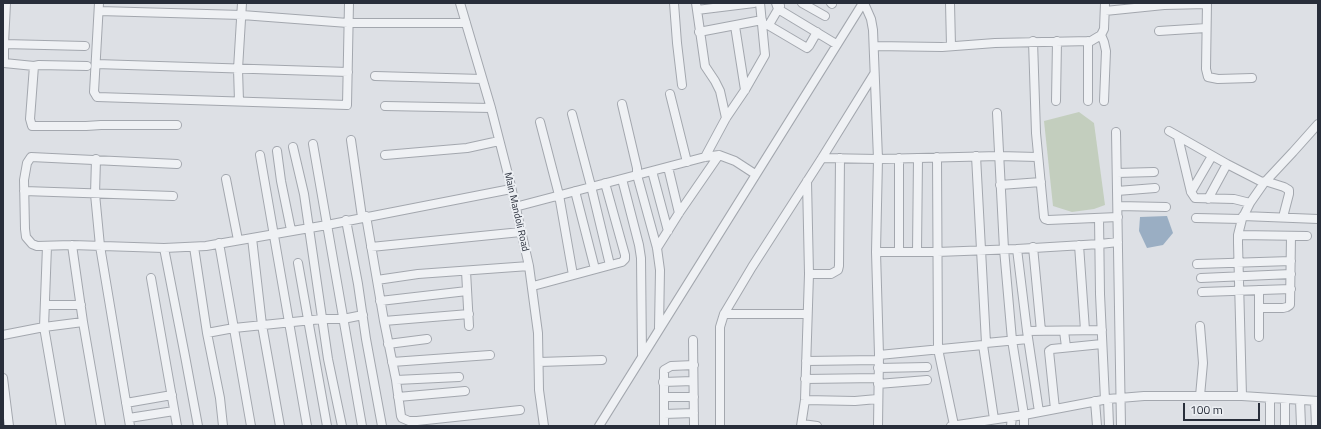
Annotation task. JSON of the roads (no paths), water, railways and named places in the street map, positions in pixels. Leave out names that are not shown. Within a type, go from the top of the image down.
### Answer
[{"type":"street","points":[[6,3],[4,63],[34,66],[87,66]]},
{"type":"street","points":[[239,101],[238,69],[242,3]]},
{"type":"street","points":[[349,3],[348,23],[347,105],[97,97],[94,92],[99,7],[348,23],[466,23]]},
{"type":"street","name":"Main Mandoli Road","points":[[460,3],[499,141],[529,266],[538,333],[539,390],[544,426]]},
{"type":"street","points":[[674,3],[682,85]]},
{"type":"street","points":[[726,118],[720,92],[705,66],[696,7],[754,3]]},
{"type":"street","points":[[705,157],[726,118],[746,90],[765,55],[764,23],[760,3]]},
{"type":"street","points":[[802,3],[825,16]]},
{"type":"street","points":[[599,426],[863,3]]},
{"type":"street","points":[[863,3],[871,19],[874,46],[878,159],[876,252],[878,426]]},
{"type":"street","points":[[950,3],[952,46]]},
{"type":"street","points":[[874,46],[918,47],[1033,41],[1092,41],[1101,35],[1104,29],[1105,7],[1208,3],[1206,28],[1206,74],[1218,79],[1252,78]]},
{"type":"street","points":[[699,32],[735,26],[770,23],[778,5],[836,44]]},
{"type":"street","points":[[764,23],[807,48],[818,32]]},
{"type":"street","points":[[735,26],[746,90]]},
{"type":"street","points":[[1159,31],[1206,28]]},
{"type":"street","points":[[1101,35],[1106,51],[1104,101]]},
{"type":"street","points":[[1033,41],[1037,158],[1044,217],[1048,220],[1118,217]]},
{"type":"street","points":[[1056,100],[1057,41]]},
{"type":"street","points":[[1088,41],[1088,101]]},
{"type":"street","points":[[4,44],[86,46]]},
{"type":"street","points":[[96,64],[348,72]]},
{"type":"street","points":[[34,66],[30,119],[32,126],[86,126],[100,124],[177,126]]},
{"type":"street","points":[[720,426],[720,327],[724,314],[874,74]]},
{"type":"street","points":[[375,76],[482,79]]},
{"type":"street","points":[[670,94],[687,162]]},
{"type":"street","points":[[622,104],[638,168],[637,175],[657,248],[660,270],[659,328]]},
{"type":"street","points":[[385,106],[490,108]]},
{"type":"street","points":[[997,113],[1004,248],[1012,340],[1024,415],[1024,426]]},
{"type":"street","points":[[572,114],[610,265]]},
{"type":"street","points":[[540,122],[559,196],[573,275]]},
{"type":"street","points":[[1242,396],[1238,235],[1242,218],[1264,182],[1318,124]]},
{"type":"street","points":[[1169,131],[1227,164],[1264,182],[1284,187],[1289,190],[1283,217]]},
{"type":"street","points":[[1116,132],[1121,426]]},
{"type":"street","points":[[1178,137],[1193,196],[1197,199],[1234,199],[1250,203]]},
{"type":"street","points":[[351,140],[402,418],[409,421],[452,418],[520,410]]},
{"type":"street","points":[[385,155],[467,148],[499,141]]},
{"type":"street","points":[[313,144],[362,426]]},
{"type":"street","points":[[293,148],[304,194],[328,359],[342,426]]},
{"type":"street","points":[[277,151],[281,181],[291,230]]},
{"type":"street","points":[[515,207],[591,186],[719,154],[735,161],[755,174]]},
{"type":"street","points":[[657,248],[719,154]]},
{"type":"street","points":[[260,155],[307,426]]},
{"type":"street","points":[[976,156],[985,344],[997,421]]},
{"type":"street","points":[[822,158],[878,159],[999,156],[1037,158]]},
{"type":"street","points":[[1191,192],[1212,156]]},
{"type":"street","points":[[177,164],[31,157],[27,163],[24,180],[26,237],[34,246],[72,245],[164,248],[194,247],[327,225],[346,220],[511,189]]},
{"type":"street","points":[[937,157],[938,349],[952,426],[981,424],[1055,408],[1106,400],[1163,396],[1242,396],[1317,401],[1316,426]]},
{"type":"street","points":[[809,274],[831,274],[838,270],[840,158]]},
{"type":"street","points":[[899,158],[899,252]]},
{"type":"street","points":[[917,252],[918,158]]},
{"type":"street","points":[[96,159],[95,194],[100,246],[129,422],[174,411]]},
{"type":"street","points":[[1208,199],[1227,164]]},
{"type":"street","points":[[668,167],[679,214]]},
{"type":"street","points":[[652,171],[668,231]]},
{"type":"street","points":[[1117,173],[1154,172]]},
{"type":"street","points":[[226,179],[238,240]]},
{"type":"street","points":[[622,179],[641,258],[642,357]]},
{"type":"street","points":[[807,180],[809,274],[804,400],[801,425],[818,426]]},
{"type":"street","points":[[1000,185],[1041,182]]},
{"type":"street","points":[[532,286],[622,262],[625,258],[605,183]]},
{"type":"street","points":[[1117,191],[1155,188]]},
{"type":"street","points":[[24,191],[172,196]]},
{"type":"street","points":[[575,191],[595,269]]},
{"type":"street","points":[[1118,206],[1166,207]]},
{"type":"street","points":[[1196,218],[1283,217],[1318,219]]},
{"type":"street","points":[[1099,218],[1102,344],[1106,400],[1110,426]]},
{"type":"street","points":[[346,220],[382,426]]},
{"type":"street","points":[[371,247],[521,232]]},
{"type":"street","points":[[1238,235],[1307,236]]},
{"type":"street","points":[[1259,308],[1283,308],[1289,306],[1291,303],[1291,236]]},
{"type":"street","points":[[252,238],[262,325],[280,426]]},
{"type":"street","points":[[876,252],[937,252],[1004,248],[1017,249],[1118,242]]},
{"type":"street","points":[[219,243],[252,426]]},
{"type":"street","points":[[72,245],[83,322],[101,426]]},
{"type":"street","points":[[1079,245],[1085,330]]},
{"type":"street","points":[[47,246],[44,327],[61,426]]},
{"type":"street","points":[[194,247],[207,333],[220,398],[223,426]]},
{"type":"street","points":[[1033,247],[1041,331]]},
{"type":"street","points":[[164,248],[198,426]]},
{"type":"street","points":[[1017,249],[1027,335],[1039,412]]},
{"type":"street","points":[[1197,264],[1291,261]]},
{"type":"street","points":[[298,263],[327,426]]},
{"type":"street","points":[[377,280],[418,274],[529,266]]},
{"type":"street","points":[[466,271],[469,326]]},
{"type":"street","points":[[1201,278],[1291,274]]},
{"type":"street","points":[[151,278],[177,426]]},
{"type":"street","points":[[1202,292],[1291,289]]},
{"type":"street","points":[[1258,290],[1259,337]]},
{"type":"street","points":[[380,302],[467,291]]},
{"type":"street","points":[[45,305],[81,306]]},
{"type":"street","points":[[384,321],[469,314]]},
{"type":"street","points":[[724,314],[807,314]]},
{"type":"street","points":[[207,333],[234,328],[322,319],[343,319],[363,315]]},
{"type":"street","points":[[3,335],[44,327],[83,322]]},
{"type":"street","points":[[1200,326],[1203,363],[1200,396]]},
{"type":"street","points":[[1064,330],[1066,347]]},
{"type":"street","points":[[878,361],[938,349],[1012,340],[1041,331],[1102,330]]},
{"type":"street","points":[[388,344],[427,339]]},
{"type":"street","points":[[693,340],[694,426]]},
{"type":"street","points":[[1055,408],[1048,353],[1052,349],[1102,344]]},
{"type":"street","points":[[392,362],[490,355]]},
{"type":"street","points":[[539,362],[602,360]]},
{"type":"street","points":[[806,361],[878,361],[927,367]]},
{"type":"street","points":[[664,426],[664,370],[668,366],[694,365]]},
{"type":"street","points":[[396,380],[459,377]]},
{"type":"street","points":[[3,378],[9,426]]},
{"type":"street","points":[[805,379],[878,381],[927,380]]},
{"type":"street","points":[[663,382],[693,381]]},
{"type":"street","points":[[398,397],[465,391]]},
{"type":"street","points":[[126,403],[172,395]]},
{"type":"street","points":[[664,397],[694,397]]},
{"type":"street","points":[[1270,398],[1270,426]]},
{"type":"street","points":[[1285,399],[1285,426]]},
{"type":"street","points":[[804,400],[848,402],[877,400]]},
{"type":"street","points":[[1300,400],[1301,426]]},
{"type":"street","points":[[1095,402],[1097,426]]},
{"type":"street","points":[[664,414],[694,413]]},
{"type":"street","points":[[1011,426],[1012,417]]},
{"type":"water","points":[[1167,216],[1173,233],[1163,245],[1147,248],[1139,231],[1140,217]]}]
